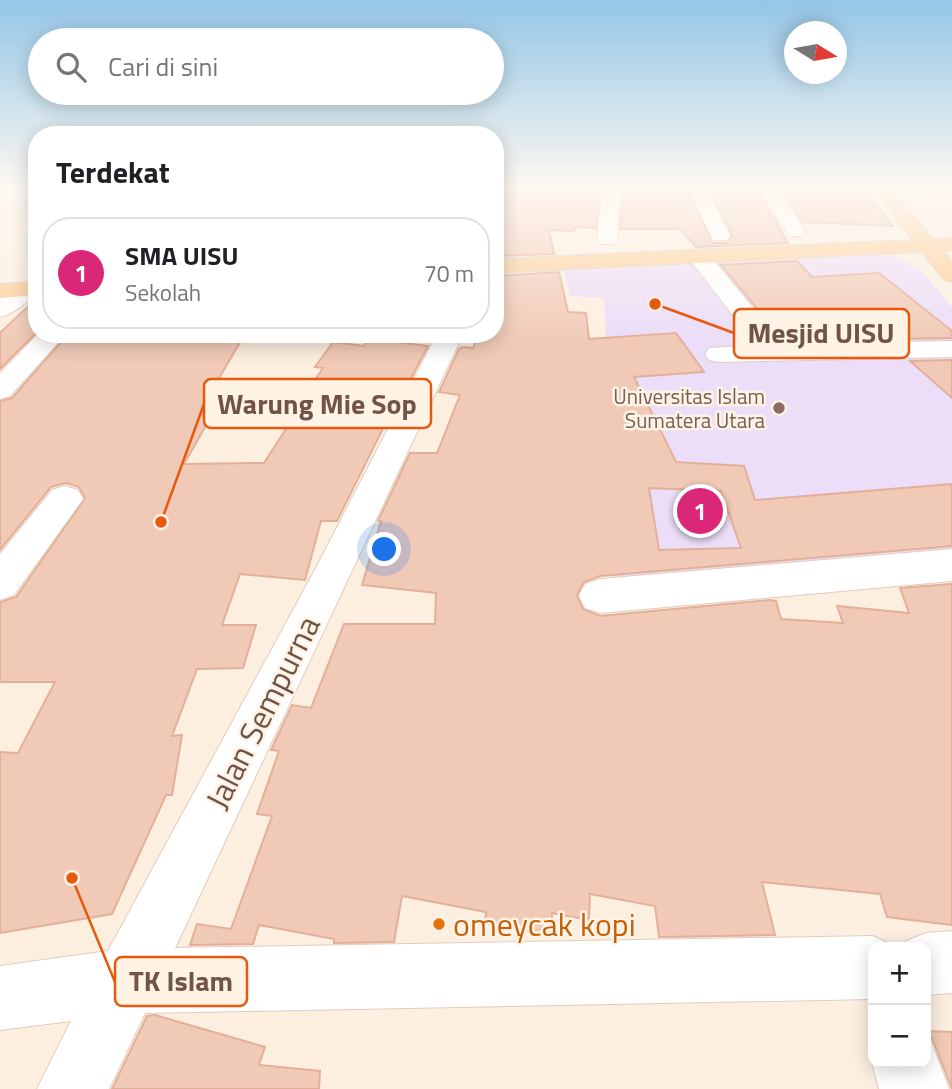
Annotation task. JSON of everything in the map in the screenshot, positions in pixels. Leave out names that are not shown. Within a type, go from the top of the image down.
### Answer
[{"type":"main road","points":[[600,240],[670,238]]},
{"type":"main road","points":[[917,238],[952,244]]},
{"type":"main road","points":[[504,266],[698,256],[921,238]]},
{"type":"main road","points":[[921,238],[952,275]]},
{"type":"main road","points":[[0,270],[28,275]]},
{"type":"main road","points":[[0,291],[28,279]]},
{"type":"street","points":[[698,256],[775,352]]},
{"type":"street","points":[[0,310],[28,282]]},
{"type":"street","points":[[0,390],[44,343]]},
{"type":"street","name":"Jalan Sempurna","points":[[72,1089],[325,589],[446,343]]},
{"type":"street","points":[[719,354],[952,349]]},
{"type":"street","points":[[0,583],[65,499]]},
{"type":"street","points":[[600,596],[952,565]]},
{"type":"street","points":[[931,964],[952,962]]},
{"type":"street","points":[[0,998],[125,981],[868,968]]},
{"type":"street","points":[[908,1068],[914,1089]]},
{"type":"shaded area","name":"Universitas Islam Sumatera Utara","points":[[892,256],[919,268],[952,307],[952,553],[615,578],[601,456],[607,359],[604,298],[570,296],[564,271]]},
{"type":"building","points":[[504,238],[551,238],[554,254],[504,256]]},
{"type":"building","points":[[688,238],[711,238],[713,243],[727,243],[730,238],[785,238],[788,243],[696,247]]},
{"type":"building","points":[[797,261],[812,277],[879,273],[952,331],[952,338],[784,341],[721,265]]},
{"type":"building","points":[[559,272],[568,312],[586,313],[589,339],[676,333],[704,372],[634,377],[676,462],[744,466],[755,500],[952,484],[952,546],[600,576],[584,582],[577,595],[583,609],[600,616],[770,600],[776,601],[781,619],[843,623],[837,606],[909,613],[900,588],[952,584],[952,925],[887,917],[880,894],[762,882],[775,935],[659,937],[655,906],[590,894],[589,920],[552,913],[551,936],[485,923],[486,912],[402,896],[394,942],[334,943],[334,939],[259,925],[253,944],[190,945],[197,924],[231,929],[272,816],[257,814],[279,751],[271,750],[292,705],[311,708],[344,624],[435,624],[436,593],[362,585],[381,521],[378,521],[410,453],[437,453],[460,395],[439,392],[459,349],[473,348],[475,343],[504,343],[504,275]],"holes":[[[649,488],[721,491],[741,548],[659,550]]]},
{"type":"building","points":[[28,307],[28,341],[0,369],[0,333]]},
{"type":"building","points":[[60,343],[240,343],[202,407],[216,408],[184,464],[264,463],[311,390],[308,390],[323,368],[315,367],[332,343],[364,346],[366,343],[404,343],[428,346],[406,388],[403,388],[337,521],[321,521],[305,580],[240,574],[222,625],[256,625],[243,668],[197,669],[172,736],[182,735],[172,795],[166,795],[112,914],[0,933],[0,752],[18,753],[55,682],[0,682],[0,602],[16,597],[85,498],[79,487],[66,483],[51,487],[0,550],[0,401],[12,398]]},
{"type":"building","points":[[952,360],[952,398],[910,361]]},
{"type":"building","points":[[155,1015],[265,1047],[259,1065],[320,1071],[319,1089],[112,1089],[147,1016]]},
{"type":"building","points":[[931,1031],[952,1032],[952,1089]]},
{"type":"place","name":"Mesjid UISU","points":[[655,304]]},
{"type":"place","name":"Universitas Islam Sumatera Utara","points":[[779,408]]},
{"type":"place","name":"SMA UISU","points":[[700,511]]},
{"type":"place","name":"Warung Mie Sop","points":[[161,522]]},
{"type":"place","name":"TK Islam","points":[[72,878]]},
{"type":"place","name":"omeycak kopi","points":[[439,924]]}]
